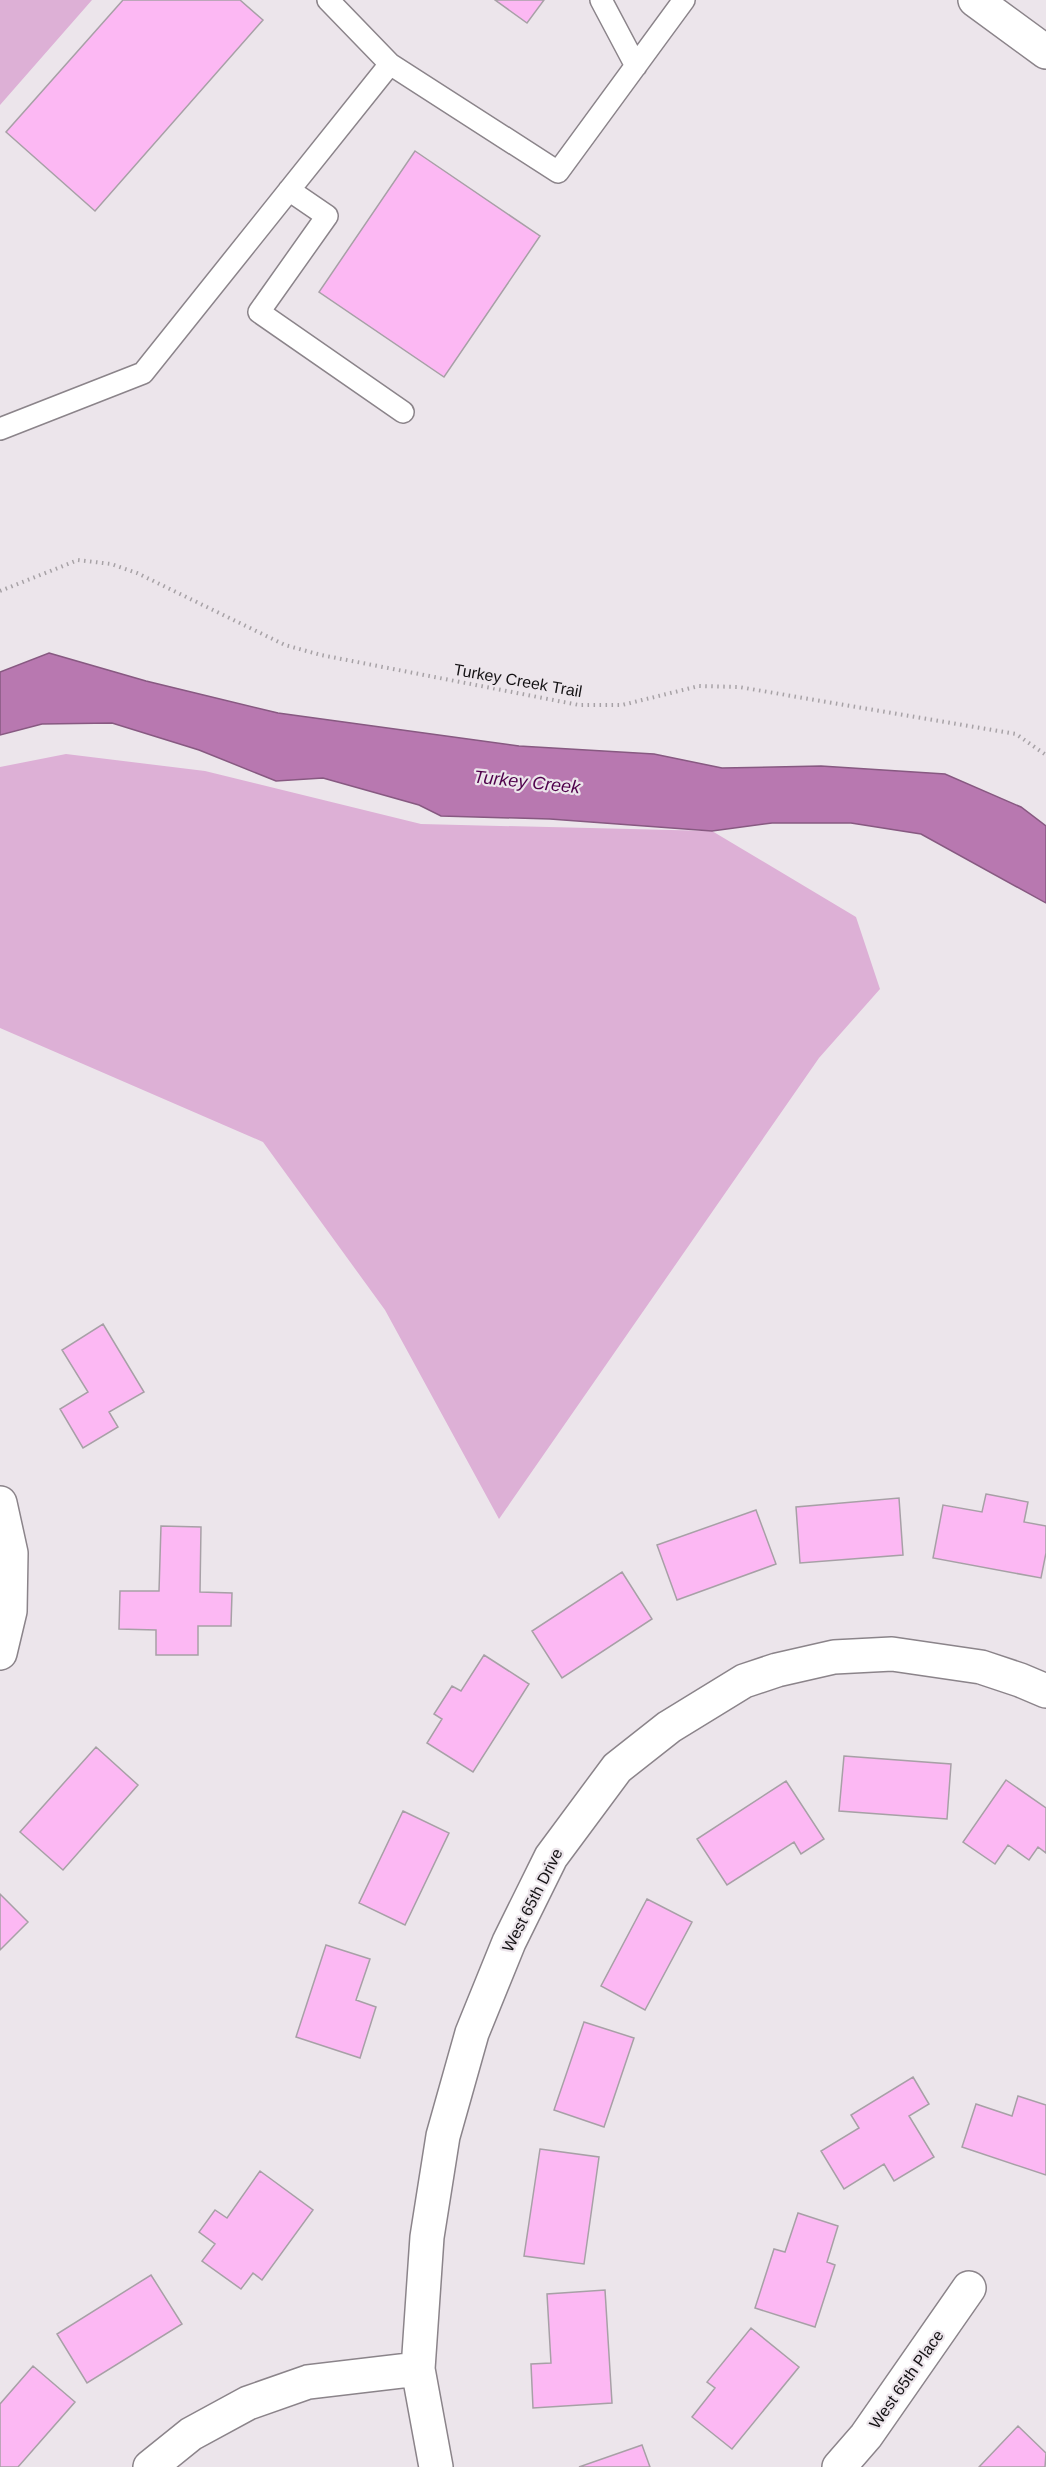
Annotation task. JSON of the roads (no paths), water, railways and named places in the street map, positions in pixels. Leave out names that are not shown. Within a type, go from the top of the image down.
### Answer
[{"type":"street","points":[[975,0],[1046,52]]},
{"type":"street","points":[[0,1503],[11,1553],[10,1611],[0,1653]]},
{"type":"street","name":"West 65th Drive","points":[[436,2467],[418,2369],[427,2237],[443,2136],[472,2033],[509,1942],[551,1857],[617,1768],[669,1727],[744,1682],[777,1670],[834,1657],[891,1654],[981,1667],[1046,1691]]},
{"type":"street","name":"West 65th Place","points":[[839,2467],[866,2436],[969,2288]]},
{"type":"street","points":[[150,2467],[191,2434],[249,2403],[308,2382],[418,2369]]},
{"type":"lane","points":[[328,0],[390,64],[558,172],[684,0]]},
{"type":"lane","points":[[601,0],[636,66]]},
{"type":"lane","points":[[0,429],[143,373],[390,64]]},
{"type":"lane","points":[[289,190],[327,216],[259,312],[403,412]]},
{"type":"water","name":"Turkey Creek","points":[[49,653],[146,681],[278,713],[519,746],[654,754],[722,768],[821,766],[945,774],[1021,807],[1046,826],[1046,903],[921,834],[851,823],[772,823],[712,831],[550,819],[441,816],[419,805],[323,778],[276,781],[199,750],[112,723],[42,724],[0,735],[0,672]]}]
